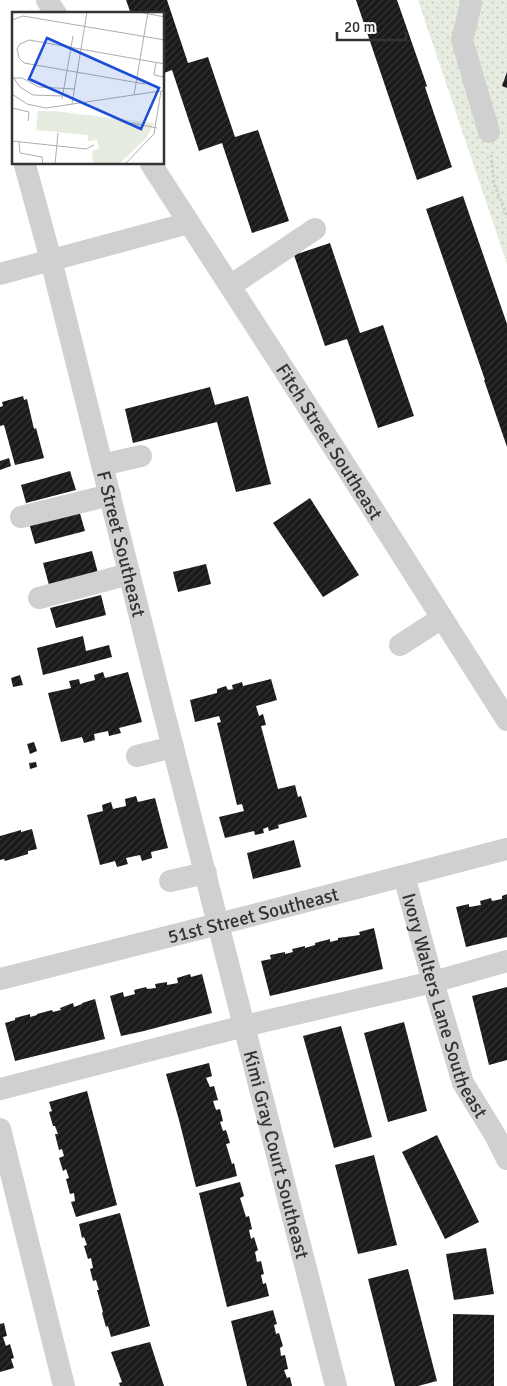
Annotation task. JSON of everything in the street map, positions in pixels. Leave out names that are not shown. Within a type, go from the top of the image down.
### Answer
[{"type":"street","points":[[47,0],[55,12]]},
{"type":"street","points":[[470,0],[471,4],[462,40],[489,132]]},
{"type":"street","name":"F Street Southeast","points":[[25,165],[51,260],[219,924]]},
{"type":"street","name":"Fitch Street Southeast","points":[[152,165],[442,618],[504,708]]},
{"type":"street","points":[[0,274],[189,223]]},
{"type":"street","points":[[230,286],[314,229]]},
{"type":"street","points":[[102,465],[141,456]]},
{"type":"street","points":[[21,518],[110,495]]},
{"type":"street","points":[[39,598],[130,574]]},
{"type":"street","points":[[400,645],[442,618]]},
{"type":"street","points":[[137,756],[173,746]]},
{"type":"street","name":"51st Street Southeast","points":[[0,979],[507,849]]},
{"type":"street","points":[[170,881],[206,873]]},
{"type":"street","name":"Ivory Walters Lane Southeast","points":[[404,876],[463,1083],[495,1135],[507,1159]]},
{"type":"street","name":"Kimi Gray Court Southeast","points":[[219,924],[336,1386]]},
{"type":"street","points":[[0,1090],[244,1026],[433,982],[507,961]]},
{"type":"street","points":[[0,1129],[64,1386]]},
{"type":"path","points":[[489,132],[494,184],[507,216]]},
{"type":"shaded area","points":[[418,0],[507,0],[507,264]]},
{"type":"building","points":[[126,0],[167,0],[188,63],[208,57],[235,137],[258,130],[289,221],[252,233],[222,143],[199,151],[172,70],[165,73],[165,12],[130,12]]},
{"type":"building","points":[[356,0],[397,0],[427,86],[425,87],[452,167],[417,180]]},
{"type":"building","points":[[507,72],[507,88],[502,86]]},
{"type":"building","points":[[463,196],[507,324],[507,447],[426,209]]},
{"type":"building","points":[[330,243],[360,333],[383,325],[414,416],[378,428],[347,339],[325,346],[294,255]]},
{"type":"building","points":[[210,387],[215,405],[248,396],[271,484],[236,492],[217,422],[133,443],[125,409]]},
{"type":"building","points":[[23,396],[24,400],[27,399],[34,429],[36,428],[44,458],[15,465],[4,425],[0,426],[0,407],[3,406],[2,402]]},
{"type":"building","points":[[9,458],[11,466],[0,470],[0,461]]},
{"type":"building","points":[[70,471],[76,490],[26,503],[21,485]]},
{"type":"building","points":[[310,498],[359,575],[323,597],[273,523]]},
{"type":"building","points":[[79,510],[85,531],[35,544],[29,523]]},
{"type":"building","points":[[92,551],[98,573],[49,585],[43,563]]},
{"type":"building","points":[[206,564],[211,584],[178,592],[173,572]]},
{"type":"building","points":[[101,595],[106,615],[56,628],[50,608]]},
{"type":"building","points":[[83,636],[86,651],[109,645],[112,657],[43,675],[37,648]]},
{"type":"building","points":[[103,672],[105,678],[128,672],[142,722],[119,728],[121,733],[109,736],[108,731],[94,734],[95,740],[84,743],[82,737],[61,742],[48,693],[71,688],[69,681],[79,679],[80,684],[95,680],[94,675]]},
{"type":"building","points":[[20,675],[23,685],[13,687],[11,678]]},
{"type":"building","points":[[271,679],[277,700],[256,706],[259,716],[263,714],[266,725],[261,726],[278,789],[295,785],[298,797],[301,796],[307,817],[278,825],[279,828],[269,831],[268,827],[263,829],[264,833],[255,835],[254,831],[225,838],[219,817],[244,811],[242,804],[237,805],[217,723],[221,722],[219,716],[195,722],[190,700],[217,693],[217,689],[226,686],[228,690],[233,689],[232,685],[242,682],[243,686]]},
{"type":"building","points":[[34,742],[37,751],[30,754],[27,744]]},
{"type":"building","points":[[36,762],[37,767],[30,769],[29,763]]},
{"type":"building","points":[[136,796],[138,802],[155,798],[168,848],[151,852],[152,858],[142,861],[140,855],[126,858],[128,864],[117,867],[115,861],[100,865],[87,815],[103,811],[102,805],[111,802],[113,809],[126,806],[125,799]]},
{"type":"building","points":[[32,829],[37,849],[28,851],[28,854],[5,861],[4,859],[0,860],[0,836]]},
{"type":"building","points":[[294,840],[301,867],[253,879],[247,853]]},
{"type":"building","points":[[507,894],[507,937],[466,947],[456,907],[469,904],[469,907],[481,905],[480,901],[491,898],[492,901],[502,899],[502,896]]},
{"type":"building","points":[[374,928],[383,969],[270,996],[261,961],[271,959],[270,955],[293,952],[292,949],[305,946],[305,948],[330,939],[330,942],[338,940],[338,938],[360,935],[359,932]]},
{"type":"building","points":[[190,974],[191,977],[202,974],[212,1013],[121,1036],[110,996],[123,992],[124,997],[135,994],[134,990],[146,987],[147,989],[156,988],[155,984],[167,982],[167,985],[178,983],[177,978]]},
{"type":"building","points":[[507,987],[507,1060],[489,1065],[472,996]]},
{"type":"building","points":[[95,999],[105,1039],[15,1061],[5,1023],[30,1014],[30,1017],[52,1010],[53,1012],[61,1010],[60,1008],[73,1003],[74,1007]]},
{"type":"building","points":[[404,1022],[427,1111],[388,1122],[364,1033]]},
{"type":"building","points":[[341,1026],[372,1137],[334,1148],[303,1036]]},
{"type":"building","points":[[209,1063],[212,1076],[206,1078],[210,1087],[214,1086],[218,1100],[213,1101],[216,1110],[220,1109],[223,1121],[220,1122],[223,1131],[226,1130],[230,1143],[226,1144],[237,1176],[196,1187],[166,1074]]},
{"type":"building","points":[[87,1091],[117,1205],[76,1217],[71,1202],[75,1201],[74,1193],[70,1194],[66,1179],[69,1178],[66,1169],[63,1171],[59,1158],[64,1156],[62,1149],[59,1150],[55,1134],[58,1134],[55,1126],[53,1126],[49,1112],[52,1111],[49,1102]]},
{"type":"building","points":[[437,1135],[479,1222],[445,1239],[402,1152]]},
{"type":"building","points":[[374,1155],[397,1245],[358,1254],[335,1165]]},
{"type":"building","points":[[240,1182],[244,1196],[240,1198],[246,1217],[249,1216],[252,1229],[249,1230],[251,1239],[254,1237],[258,1250],[255,1252],[257,1262],[261,1261],[264,1274],[261,1275],[263,1284],[266,1283],[269,1296],[227,1307],[199,1193]]},
{"type":"building","points":[[120,1213],[150,1326],[111,1337],[102,1313],[96,1280],[93,1281],[90,1269],[93,1268],[91,1258],[88,1259],[84,1246],[87,1245],[84,1237],[82,1238],[79,1224]]},
{"type":"building","points":[[486,1248],[494,1294],[454,1300],[446,1254]]},
{"type":"building","points":[[408,1269],[437,1381],[418,1386],[395,1386],[368,1279]]},
{"type":"building","points":[[273,1310],[277,1324],[274,1325],[276,1334],[279,1333],[283,1346],[280,1348],[281,1356],[285,1355],[288,1369],[284,1370],[287,1378],[290,1377],[292,1386],[247,1386],[231,1321]]},
{"type":"building","points":[[453,1314],[494,1315],[494,1386],[453,1386]]},
{"type":"building","points":[[4,1323],[7,1336],[3,1337],[6,1346],[10,1344],[14,1358],[11,1359],[14,1368],[0,1372],[0,1324]]},
{"type":"building","points":[[150,1342],[164,1386],[120,1386],[119,1383],[122,1382],[111,1352]]}]
